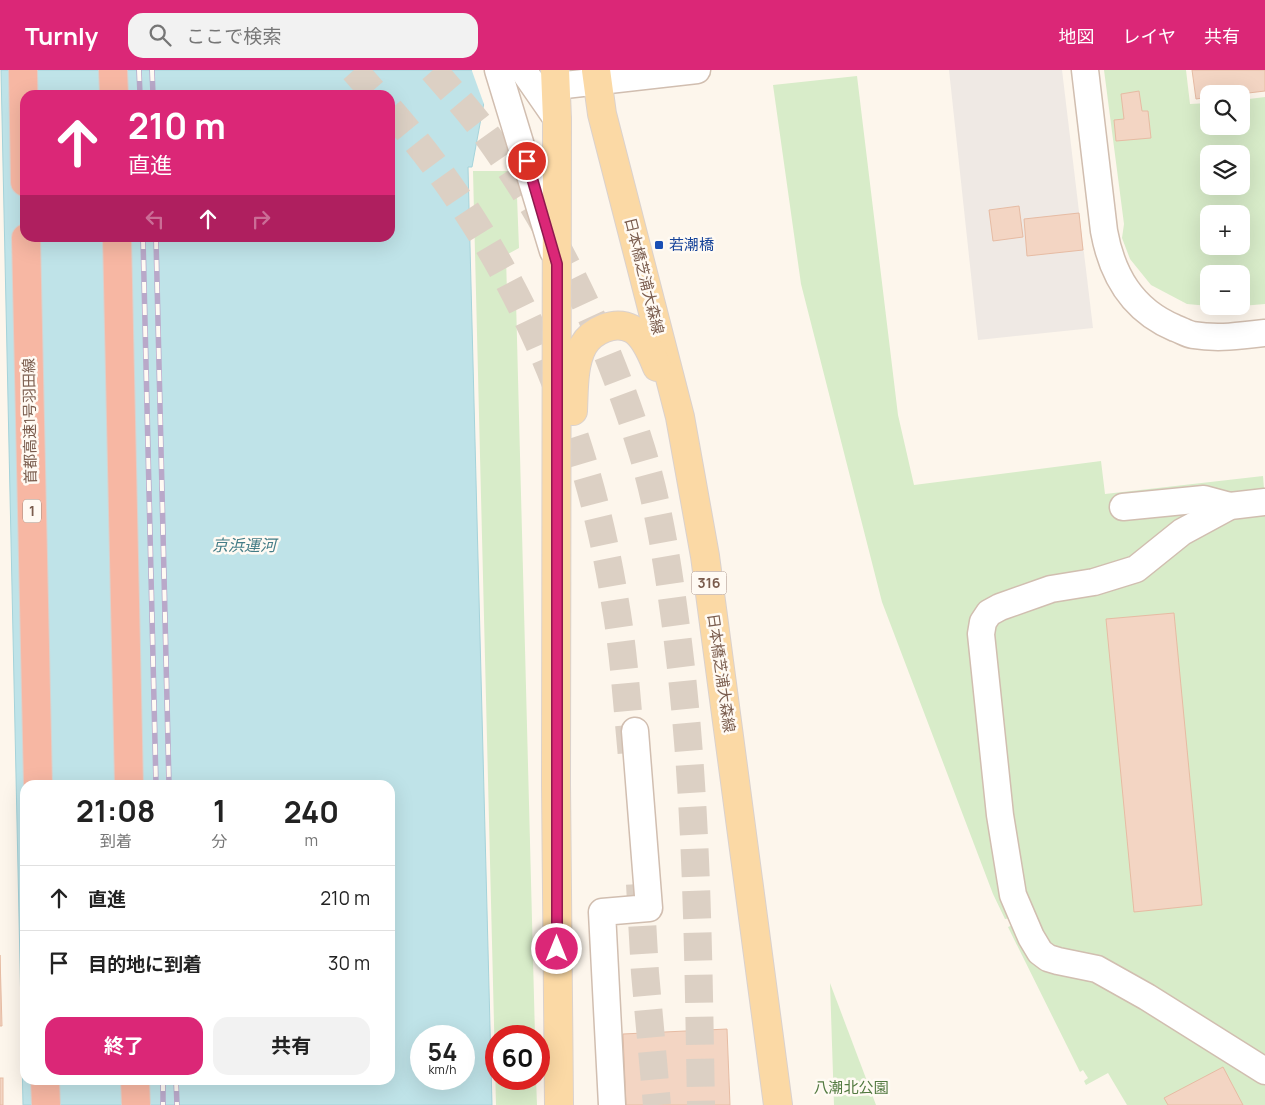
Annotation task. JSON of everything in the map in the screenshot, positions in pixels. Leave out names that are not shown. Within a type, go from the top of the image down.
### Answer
[{"type":"highway","points":[[22,70],[23,90]]},
{"type":"highway","points":[[113,70],[114,90]]},
{"type":"highway","name":"首都高速1号羽田線","points":[[26,242],[38,780]]},
{"type":"highway","points":[[117,242],[129,780]]},
{"type":"highway","points":[[45,1085],[46,1105]]},
{"type":"highway","points":[[136,1085],[136,1105]]},
{"type":"main road","name":"日本橋芝浦大森線","points":[[597,76],[602,114],[680,417],[705,556],[778,1105]]},
{"type":"main road","points":[[556,78],[557,949],[559,1105]]},
{"type":"main road","points":[[556,586],[577,365],[582,347],[592,334],[604,328],[619,326],[632,329],[642,338],[650,351],[680,417]]},
{"type":"main road","points":[[557,949],[572,1105]]},
{"type":"lane","points":[[498,70],[557,264]]},
{"type":"lane","points":[[523,70],[557,119]]},
{"type":"lane","points":[[556,78],[697,70]]},
{"type":"lane","points":[[1085,70],[1106,246],[1116,273],[1126,290],[1142,308],[1164,324],[1191,335],[1225,337],[1265,333]]},
{"type":"lane","points":[[1123,507],[1204,499],[1230,506],[1265,502]]},
{"type":"lane","points":[[1230,506],[1182,532],[1136,569],[1094,582],[1051,589],[1000,607],[989,613],[983,622],[981,634],[1000,815],[1013,895],[1031,937],[1040,952],[1048,958],[1058,961],[1097,969],[1147,997],[1265,1071]]},
{"type":"lane","points":[[612,1105],[602,912],[649,908],[635,731]]},
{"type":"shaded area","points":[[949,70],[1062,70],[1093,328],[978,340]]},
{"type":"green space","points":[[1104,70],[1186,70],[1190,104],[1200,103],[1200,135],[1250,135],[1250,99],[1265,97],[1265,304],[1250,305],[1250,265],[1200,265],[1200,305],[1187,304],[1151,285],[1130,259],[1122,238],[1124,224]]},
{"type":"green space","points":[[857,76],[898,415],[914,485],[1101,461],[1105,494],[1263,476],[1265,501],[1265,1105],[1127,1105],[1108,1073],[1086,1085],[1084,1081],[1088,1078],[1083,1070],[1080,1072],[1008,927],[1013,925],[1010,918],[1005,919],[993,894],[882,602],[801,284],[773,85]]},
{"type":"green space","points":[[473,171],[516,171],[519,248],[506,255],[507,295],[516,300],[535,1025],[494,1025]]},
{"type":"green space","name":"八潮北公園","points":[[830,983],[876,1105],[834,1105]]},
{"type":"green space","points":[[496,1090],[536,1090],[537,1105],[496,1105]]},
{"type":"water","name":"京浜運河","points":[[1,70],[490,70],[472,167],[468,167],[490,1025],[485,1025],[485,1090],[492,1090],[492,1105],[23,1105],[23,1085],[395,1085],[395,780],[20,780],[20,964]]},
{"type":"pier","points":[[492,70],[485,107],[472,71]]},
{"type":"building","points":[[1192,70],[1265,70],[1265,91],[1250,93],[1250,85],[1200,85],[1200,98],[1196,99]]},
{"type":"building","points":[[1139,91],[1142,111],[1148,111],[1151,138],[1116,141],[1114,120],[1124,119],[1121,94]]},
{"type":"building","points":[[1019,206],[1023,237],[993,241],[989,210]]},
{"type":"building","points":[[1079,213],[1083,250],[1027,256],[1024,219]]},
{"type":"building","points":[[1174,613],[1202,905],[1134,912],[1106,619]]},
{"type":"building","points":[[0,955],[2,1026],[0,1026]]},
{"type":"building","points":[[727,1029],[730,1105],[626,1105],[623,1034]]},
{"type":"building","points":[[1223,1067],[1243,1105],[1168,1105],[1164,1098]]},
{"type":"building","points":[[0,1078],[3,1078],[3,1105],[0,1105]]},
{"type":"tunnel","points":[[354,70],[372,90]]},
{"type":"tunnel","points":[[433,70],[489,138],[558,248],[596,326],[627,407],[647,470],[658,514],[670,582],[683,686],[695,866],[701,1105]]},
{"type":"tunnel","points":[[395,116],[434,164],[473,220],[507,279],[537,340],[563,403],[585,468],[602,535],[621,640],[632,757]]},
{"type":"tunnel","points":[[640,884],[645,973],[657,1105]]},
{"type":"railway","points":[[139,70],[140,90]]},
{"type":"railway","points":[[152,70],[153,90]]},
{"type":"railway","points":[[143,242],[156,780]]},
{"type":"railway","points":[[156,242],[169,780]]},
{"type":"railway","points":[[163,1085],[163,1105]]},
{"type":"railway","points":[[176,1085],[177,1105]]},
{"type":"place","name":"若潮橋","points":[[659,245]]},
{"type":"route","points":[[527,161],[557,264],[557,949]]}]
